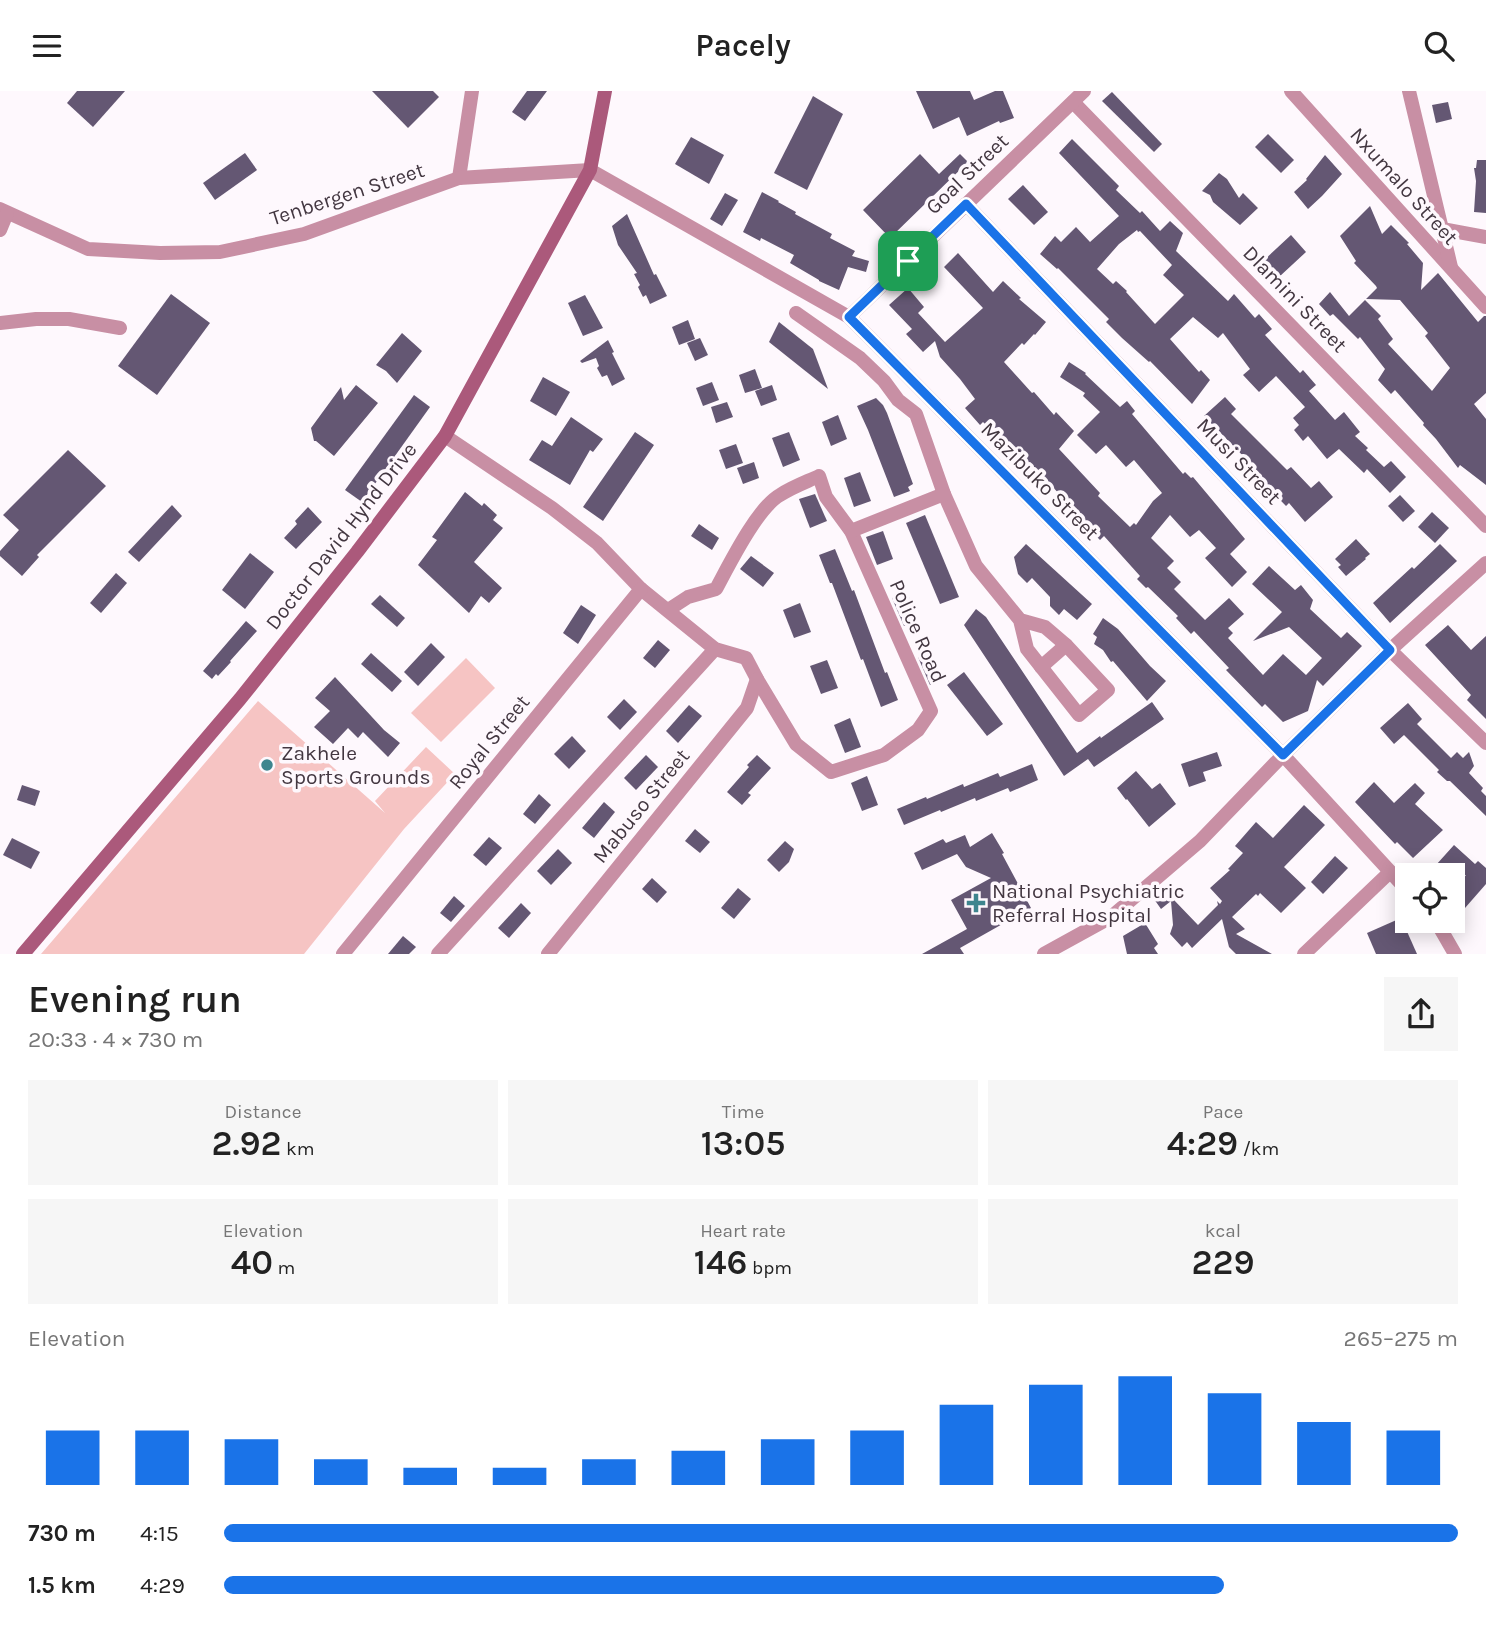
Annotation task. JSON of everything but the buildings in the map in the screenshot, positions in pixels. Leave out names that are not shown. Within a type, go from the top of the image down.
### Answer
[{"type":"main road","name":"Doctor David Hynd Drive","points":[[23,954],[240,699],[445,436],[590,170],[605,91]]},
{"type":"street","points":[[459,178],[472,91]]},
{"type":"street","name":"Nxumalo Street","points":[[1291,91],[1486,307]]},
{"type":"street","points":[[1409,91],[1452,271]]},
{"type":"street","name":"Goal Street","points":[[849,317],[1078,96]]},
{"type":"street","name":"Dlamini Street","points":[[1078,96],[1486,526]]},
{"type":"street","name":"Tenbergen Street","points":[[4,211],[88,249],[160,253],[220,252],[304,234],[459,178],[590,170]]},
{"type":"street","name":"Mazibuko Street","points":[[590,170],[849,317],[1283,755],[1395,877]]},
{"type":"street","name":"Musi Street","points":[[966,204],[1390,650],[1486,743]]},
{"type":"street","points":[[0,230],[4,211]]},
{"type":"street","points":[[1441,229],[1486,237]]},
{"type":"street","points":[[796,313],[860,358],[884,381],[898,400],[916,414],[944,494],[976,566],[1020,620],[1027,649],[1079,715],[1108,690],[1066,645],[1045,627],[1020,620]]},
{"type":"street","points":[[0,323],[37,319],[69,320],[120,328]]},
{"type":"street","name":"Police Road","points":[[445,436],[552,508],[597,543],[641,589],[715,649],[746,658],[796,744],[831,772],[884,755],[918,730],[931,711],[851,531],[826,497],[819,476],[777,496],[746,536],[716,589],[688,597],[668,610]]},
{"type":"street","points":[[851,531],[944,494]]},
{"type":"street","points":[[1044,954],[1111,917],[1200,841],[1390,650],[1486,563]]},
{"type":"street","name":"Royal Street","points":[[342,954],[641,589]]},
{"type":"street","points":[[1041,667],[1066,645]]},
{"type":"street","points":[[438,954],[715,649]]},
{"type":"street","name":"Mabuso Street","points":[[548,954],[747,708],[757,679]]},
{"type":"street","points":[[1304,954],[1390,872]]},
{"type":"street","points":[[1443,933],[1455,954]]},
{"type":"shaded area","points":[[466,658],[495,688],[441,742],[411,713]]},
{"type":"shaded area","name":"Zakhele Sports Grounds","points":[[258,701],[385,813],[375,801],[426,747],[455,774],[404,829],[304,954],[41,954]]},
{"type":"place","name":"Zakhele Sports Grounds","points":[[267,765]]},
{"type":"place","name":"National Psychiatric Referral Hospital","points":[[976,903]]},
{"type":"route","points":[[966,204],[1390,650],[1283,755],[849,317],[908,261],[966,204]]}]
